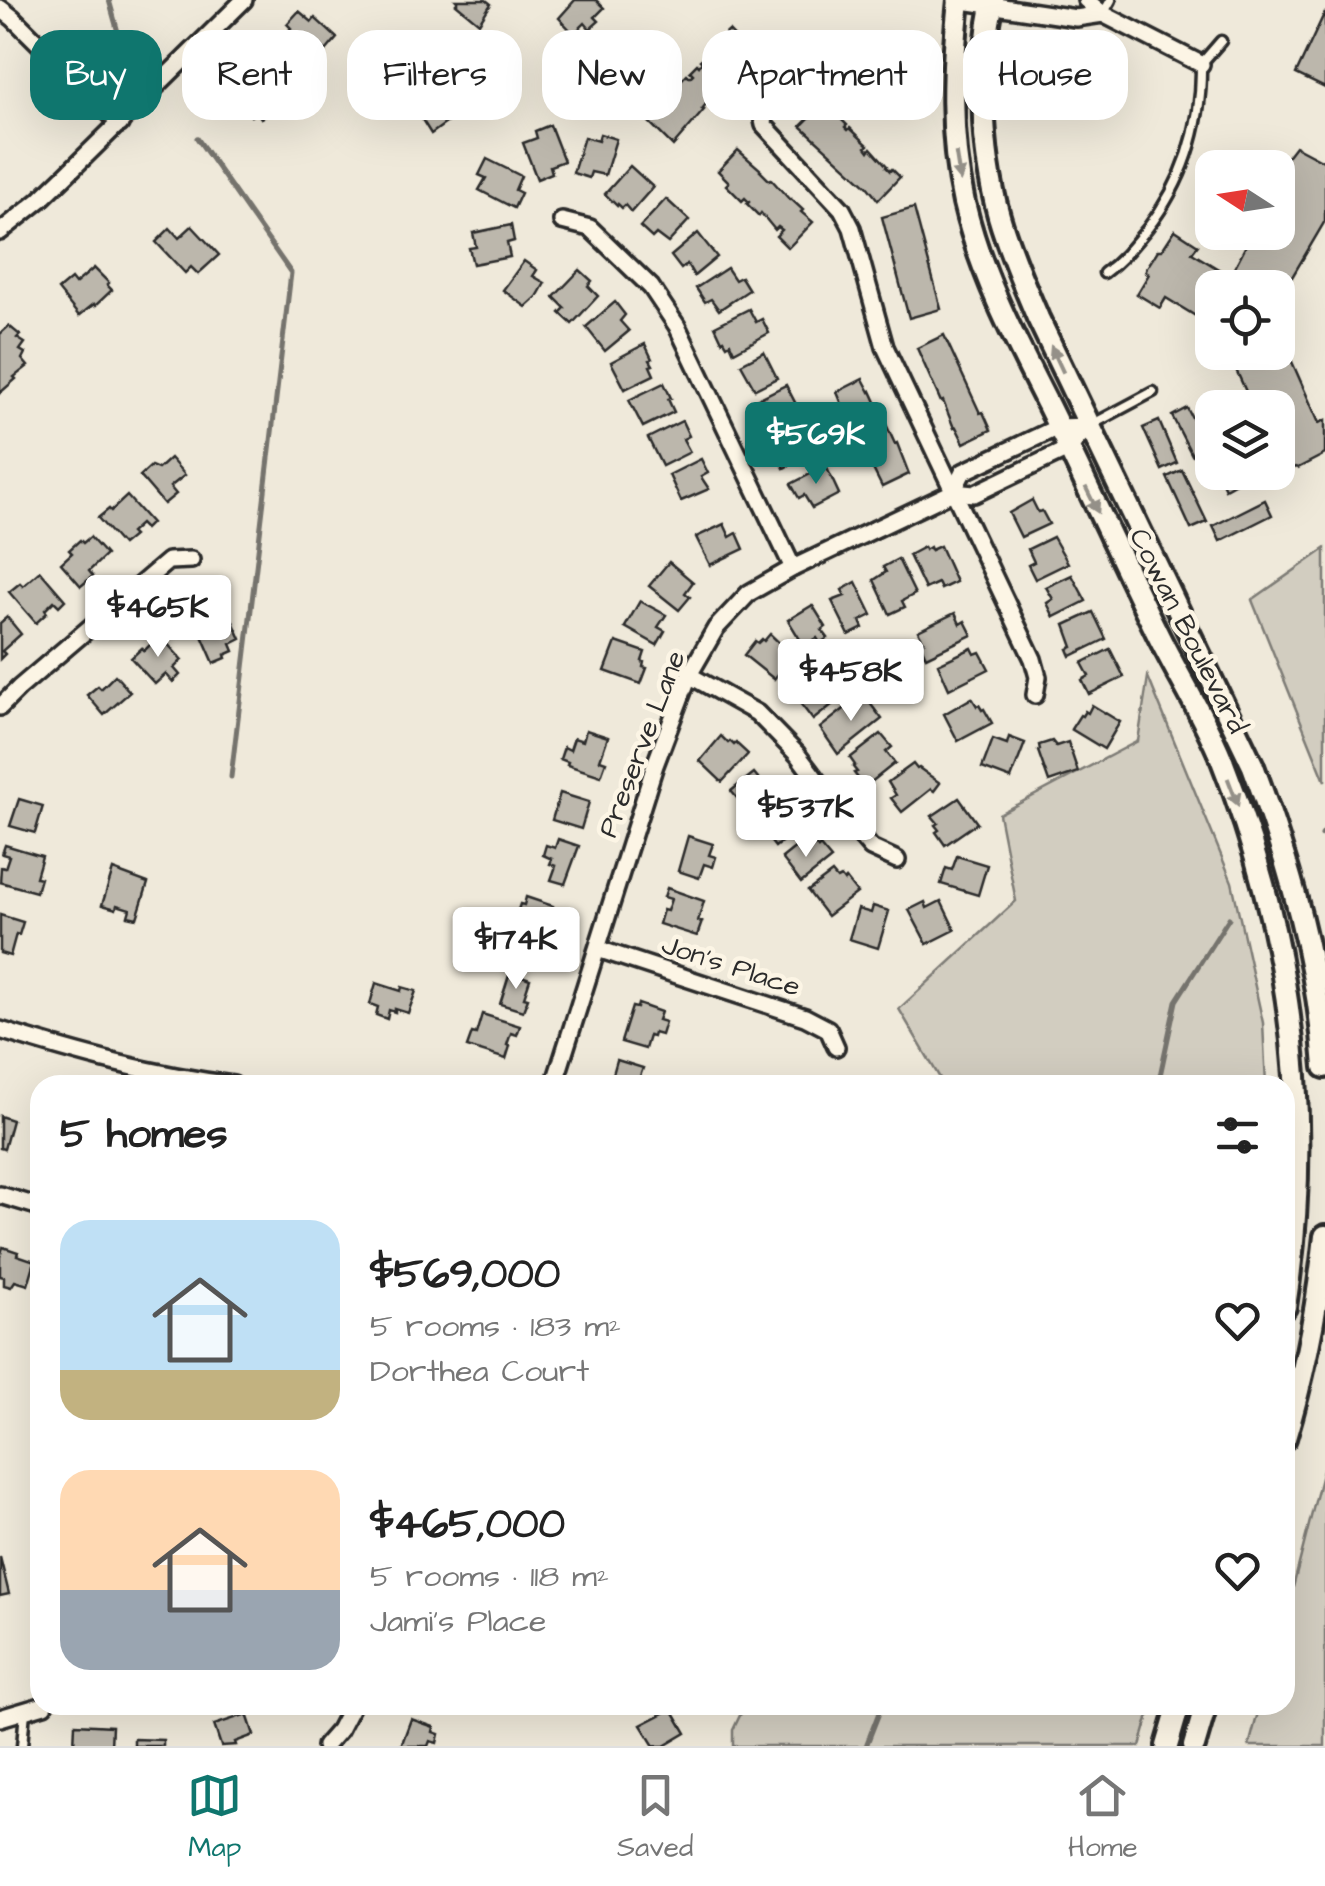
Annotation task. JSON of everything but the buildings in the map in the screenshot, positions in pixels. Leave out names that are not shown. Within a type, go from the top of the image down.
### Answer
[{"type":"main road","name":"Cowan Boulevard","points":[[958,0],[953,104],[956,155],[964,204],[980,256],[1003,314],[1160,641],[1219,754],[1252,841],[1272,917],[1295,1062],[1299,1176],[1295,1213]]},
{"type":"main road","name":"Cowan Boulevard","points":[[992,2],[984,95],[988,158],[999,214],[1022,282],[1088,426],[1253,766],[1298,904],[1310,956],[1325,1067]]},
{"type":"main road","points":[[1295,1391],[1308,1351],[1325,1236]]},
{"type":"main road","points":[[1168,1746],[1176,1715]]},
{"type":"main road","points":[[1194,1746],[1203,1715]]},
{"type":"street","points":[[0,232],[120,124],[244,0]]},
{"type":"street","points":[[958,0],[992,2],[1076,18],[1107,7]]},
{"type":"street","points":[[1086,0],[1107,7],[1201,64]]},
{"type":"street","points":[[0,8],[120,124]]},
{"type":"street","points":[[763,120],[842,209],[852,228],[884,347],[1032,659],[1038,677],[1035,694]]},
{"type":"street","points":[[562,222],[590,228],[651,287],[676,326],[793,568]]},
{"type":"street","name":"Preserve Lane","points":[[953,492],[963,472],[1058,426],[1088,426]]},
{"type":"street","name":"Preserve Lane","points":[[557,1075],[655,765],[689,675],[716,628],[749,593],[793,568],[953,492],[974,494],[1068,449],[1088,426]]},
{"type":"street","points":[[0,707],[168,561],[191,560]]},
{"type":"street","points":[[689,675],[757,714],[797,754],[871,848],[897,860]]},
{"type":"street","name":"Jon's Place","points":[[598,948],[806,1016],[828,1029],[836,1046]]},
{"type":"street","points":[[0,1030],[161,1075]]},
{"type":"street","points":[[0,1195],[30,1205]]},
{"type":"street","points":[[0,1718],[30,1709]]},
{"type":"street","points":[[325,1746],[346,1715]]},
{"type":"lane","points":[[1104,273],[1123,259],[1162,209],[1180,176],[1198,118],[1201,64],[1221,41]]},
{"type":"lane","points":[[1088,426],[1153,392]]},
{"type":"lane","points":[[22,1746],[25,1710]]},
{"type":"shaded area","points":[[1325,549],[1325,781],[1252,600]]},
{"type":"shaded area","points":[[1148,677],[1232,882],[1263,1023],[1266,1075],[938,1075],[899,1009],[1016,901],[999,814],[1138,741]]},
{"type":"shaded area","points":[[1325,1462],[1325,1746],[1249,1746],[1257,1715],[1295,1715],[1295,1580]]},
{"type":"shaded area","points":[[740,1715],[1149,1715],[1140,1746],[733,1746],[733,1730]]},
{"type":"waterway","points":[[109,0],[117,30]]},
{"type":"waterway","points":[[197,138],[291,273],[231,777]]},
{"type":"waterway","points":[[1322,835],[1325,831]]},
{"type":"waterway","points":[[1160,1075],[1176,1001],[1229,918]]},
{"type":"waterway","points":[[866,1746],[878,1715]]}]
